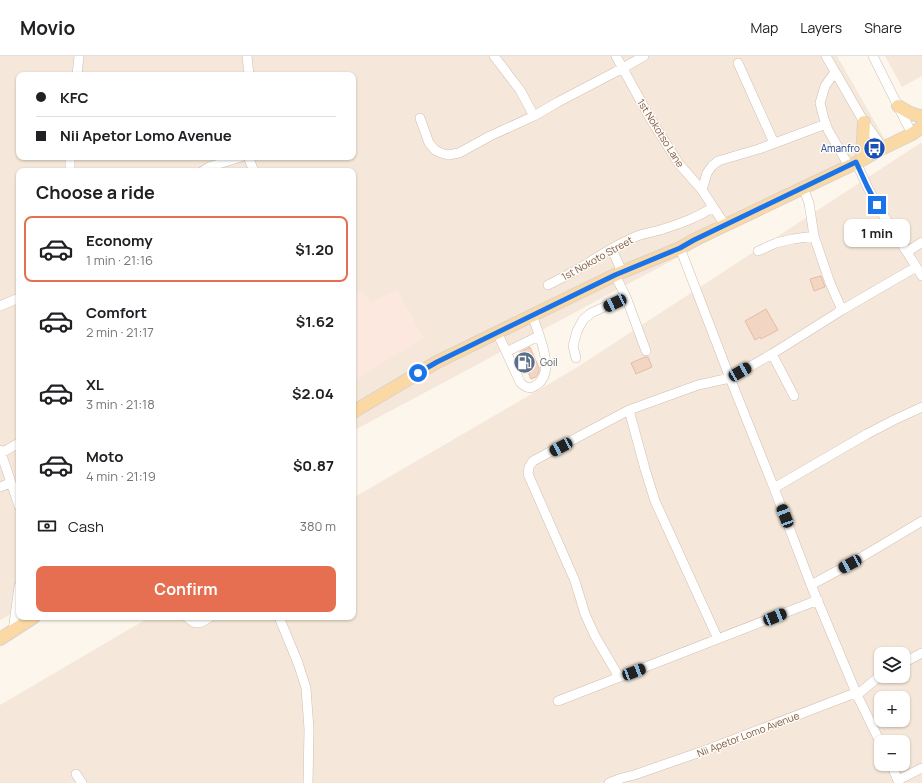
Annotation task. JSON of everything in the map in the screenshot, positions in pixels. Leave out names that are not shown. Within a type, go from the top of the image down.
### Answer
[{"type":"main road","points":[[898,106],[910,113],[922,117]]},
{"type":"main road","points":[[856,163],[864,122]]},
{"type":"main road","points":[[356,408],[437,362],[497,332],[618,274],[680,248],[803,187],[856,163],[912,134],[922,127]]},
{"type":"main road","points":[[0,639],[30,620]]},
{"type":"street","points":[[77,72],[79,56]]},
{"type":"street","points":[[247,56],[249,72]]},
{"type":"street","points":[[494,56],[520,90],[534,116]]},
{"type":"street","name":"1st Nokotso Lane","points":[[616,56],[650,118],[675,159],[702,190],[725,225]]},
{"type":"street","points":[[420,118],[429,143],[435,150],[448,155],[459,153],[490,136],[534,116],[644,56]]},
{"type":"street","points":[[826,56],[864,122],[883,148]]},
{"type":"street","points":[[873,56],[912,134]]},
{"type":"street","points":[[738,63],[774,143]]},
{"type":"street","points":[[835,72],[825,86],[820,103],[828,130],[856,163],[877,205],[922,276]]},
{"type":"street","points":[[702,190],[707,173],[718,161],[826,124]]},
{"type":"street","points":[[208,168],[232,160]]},
{"type":"street","points":[[803,187],[809,203],[814,236],[830,283],[842,310]]},
{"type":"street","name":"1st Nokoto Street","points":[[548,285],[595,258],[640,235],[688,220],[713,207]]},
{"type":"street","points":[[758,251],[776,243],[814,236]]},
{"type":"street","points":[[907,252],[922,242]]},
{"type":"street","points":[[680,248],[811,585],[877,735]]},
{"type":"street","points":[[612,249],[618,274],[646,351]]},
{"type":"street","points":[[620,677],[595,636],[575,581],[528,474],[529,467],[533,462],[629,410],[698,385],[730,378],[916,267]]},
{"type":"street","points":[[576,358],[573,346],[582,320],[626,297]]},
{"type":"street","points":[[0,306],[16,299]]},
{"type":"street","points":[[497,332],[520,382],[523,386],[529,388],[534,386],[542,381],[546,362],[532,315]]},
{"type":"street","points":[[506,352],[539,336]]},
{"type":"street","points":[[772,354],[794,396]]},
{"type":"street","points":[[774,488],[867,434],[922,407]]},
{"type":"street","points":[[629,410],[655,501],[718,639]]},
{"type":"street","points":[[16,444],[0,451],[16,498]]},
{"type":"street","points":[[0,487],[10,483]]},
{"type":"street","points":[[811,585],[850,564],[922,521]]},
{"type":"street","points":[[558,701],[818,600]]},
{"type":"street","points":[[13,631],[16,608]]},
{"type":"street","points":[[189,620],[196,624],[206,620]]},
{"type":"street","points":[[280,620],[298,663],[306,688],[309,729],[308,783]]},
{"type":"street","points":[[910,659],[922,653]]},
{"type":"street","name":"Nii Apetor Lomo Avenue","points":[[609,783],[622,778],[635,779],[850,695],[858,695],[874,681]]},
{"type":"street","points":[[894,771],[899,781],[922,768]]},
{"type":"street","points":[[76,774],[82,783]]},
{"type":"shaded area","points":[[0,56],[837,56],[888,145],[356,429],[356,168],[16,168],[16,612],[0,620]]},
{"type":"shaded area","points":[[885,56],[922,56],[922,76],[902,87]]},
{"type":"shaded area","points":[[922,142],[922,783],[0,783],[0,705],[145,620],[356,620],[356,496],[576,368]]},
{"type":"shaded area","points":[[397,289],[423,338],[356,379],[356,294],[362,291],[372,303]]},
{"type":"building","points":[[821,276],[825,287],[814,291],[810,279]]},
{"type":"building","points":[[766,309],[778,330],[761,339],[760,337],[755,340],[745,321]]},
{"type":"building","points":[[530,347],[539,368],[539,372],[536,377],[531,379],[520,352]]},
{"type":"building","points":[[648,357],[652,367],[636,374],[631,363]]},
{"type":"place","name":"Amanfro","points":[[875,148]]},
{"type":"place","name":"Goil","points":[[525,362]]},
{"type":"route","points":[[418,373],[477,342],[615,275],[680,248],[856,162],[877,205]]}]
